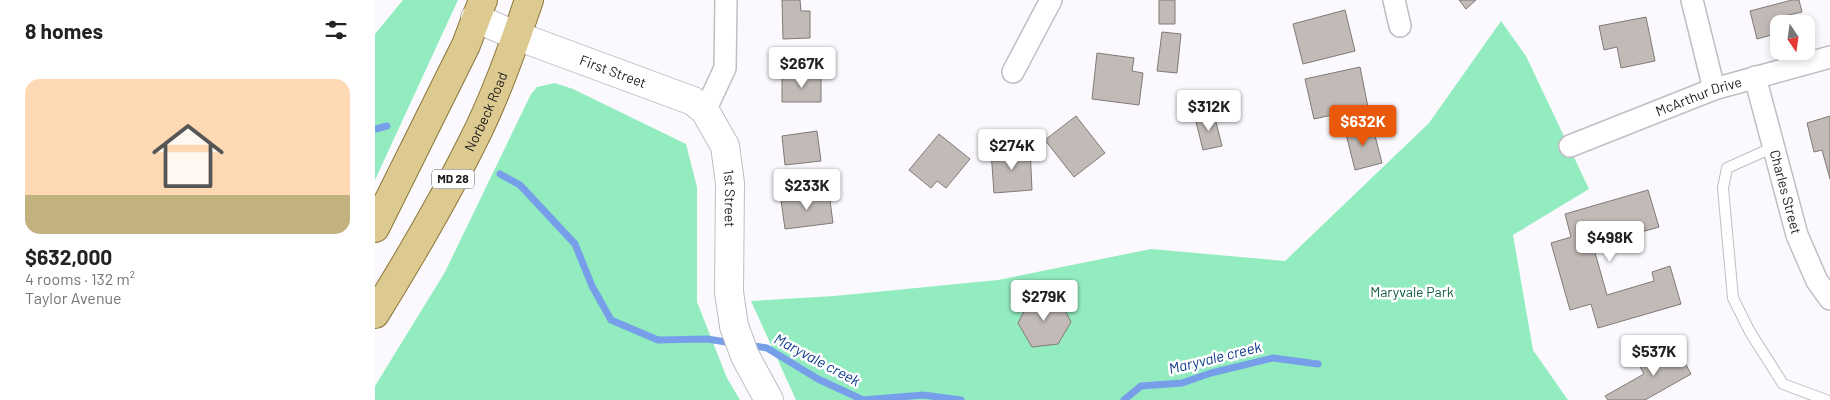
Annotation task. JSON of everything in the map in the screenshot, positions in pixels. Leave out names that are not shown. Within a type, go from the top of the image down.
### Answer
[{"type":"main road","name":"MD 28","points":[[517,36],[529,0]]},
{"type":"main road","points":[[375,228],[466,45],[479,9]]},
{"type":"main road","name":"Norbeck Road","points":[[375,314],[402,271],[472,144],[517,36]]},
{"type":"street","points":[[705,111],[725,68],[727,0]]},
{"type":"street","points":[[1013,72],[1051,0]]},
{"type":"street","points":[[1394,0],[1400,26]]},
{"type":"street","points":[[1692,0],[1714,89]]},
{"type":"street","name":"First Street","points":[[479,9],[517,36],[693,101],[705,111]]},
{"type":"street","name":"McArthur Drive","points":[[1570,146],[1714,89],[1830,57]]},
{"type":"street","name":"Charles Street","points":[[1755,77],[1797,234],[1817,281],[1830,299]]},
{"type":"street","name":"1st Street","points":[[705,111],[725,146],[730,183],[729,292],[734,326],[745,356],[769,400]]},
{"type":"lane","points":[[1773,147],[1727,168],[1723,188],[1733,298],[1751,332],[1783,384],[1825,400]]},
{"type":"green space","points":[[403,0],[458,0],[375,180],[375,34]]},
{"type":"green space","name":"Maryvale Park","points":[[1501,21],[1526,56],[1589,189],[1513,235],[1533,350],[1568,400],[796,400],[751,301],[834,296],[998,280],[1151,249],[1285,261],[1429,123]]},
{"type":"green space","points":[[555,83],[573,89],[686,144],[697,187],[697,302],[727,378],[740,400],[375,400],[375,386],[445,272],[531,94],[537,87]]},
{"type":"building","points":[[782,0],[800,0],[801,11],[810,11],[810,38],[783,39]]},
{"type":"building","points":[[1159,0],[1175,0],[1175,24],[1159,24]]},
{"type":"building","points":[[1459,0],[1476,0],[1466,9]]},
{"type":"building","points":[[1792,0],[1799,0],[1802,12],[1788,15],[1770,15],[1770,35],[1757,39],[1750,11]]},
{"type":"building","points":[[1345,10],[1355,51],[1303,64],[1293,24]]},
{"type":"building","points":[[1646,17],[1655,61],[1621,68],[1617,47],[1604,50],[1599,26]]},
{"type":"building","points":[[1162,32],[1181,34],[1177,73],[1157,71]]},
{"type":"building","points":[[1097,53],[1134,58],[1132,71],[1143,73],[1139,105],[1092,99]]},
{"type":"building","points":[[1360,67],[1368,107],[1314,119],[1305,79]]},
{"type":"building","points":[[821,75],[821,102],[782,102],[782,76]]},
{"type":"building","points":[[1214,114],[1222,146],[1203,150],[1195,118]]},
{"type":"building","points":[[1076,116],[1105,153],[1074,177],[1045,140]]},
{"type":"building","points":[[1830,116],[1830,179],[1822,150],[1814,152],[1807,123]]},
{"type":"building","points":[[1372,124],[1382,163],[1355,170],[1345,130]]},
{"type":"building","points":[[817,131],[821,161],[785,165],[782,136]]},
{"type":"building","points":[[939,134],[970,159],[946,188],[937,181],[931,188],[909,170]]},
{"type":"building","points":[[1030,149],[1032,190],[994,193],[991,151]]},
{"type":"building","points":[[1648,190],[1659,227],[1638,233],[1635,222],[1590,235],[1607,295],[1654,281],[1652,272],[1670,266],[1681,304],[1598,328],[1591,304],[1570,310],[1551,243],[1571,237],[1565,214]]},
{"type":"building","points":[[829,193],[833,223],[785,229],[781,200]]},
{"type":"building","points":[[1058,297],[1071,322],[1058,344],[1032,347],[1018,323],[1030,300]]},
{"type":"building","points":[[1675,345],[1691,374],[1645,400],[1608,400],[1605,396],[1644,374],[1639,365]]},
{"type":"waterway","name":"Maryvale creek","points":[[375,129],[387,126]]},
{"type":"waterway","name":"Maryvale creek","points":[[500,174],[520,185],[575,244],[592,286],[611,320],[658,340],[707,339],[733,343]]},
{"type":"waterway","name":"Maryvale creek","points":[[748,345],[767,348],[818,379],[863,400],[923,395],[961,400]]},
{"type":"waterway","name":"Maryvale creek","points":[[1124,400],[1141,386],[1182,383],[1211,373],[1273,358],[1318,364]]}]
